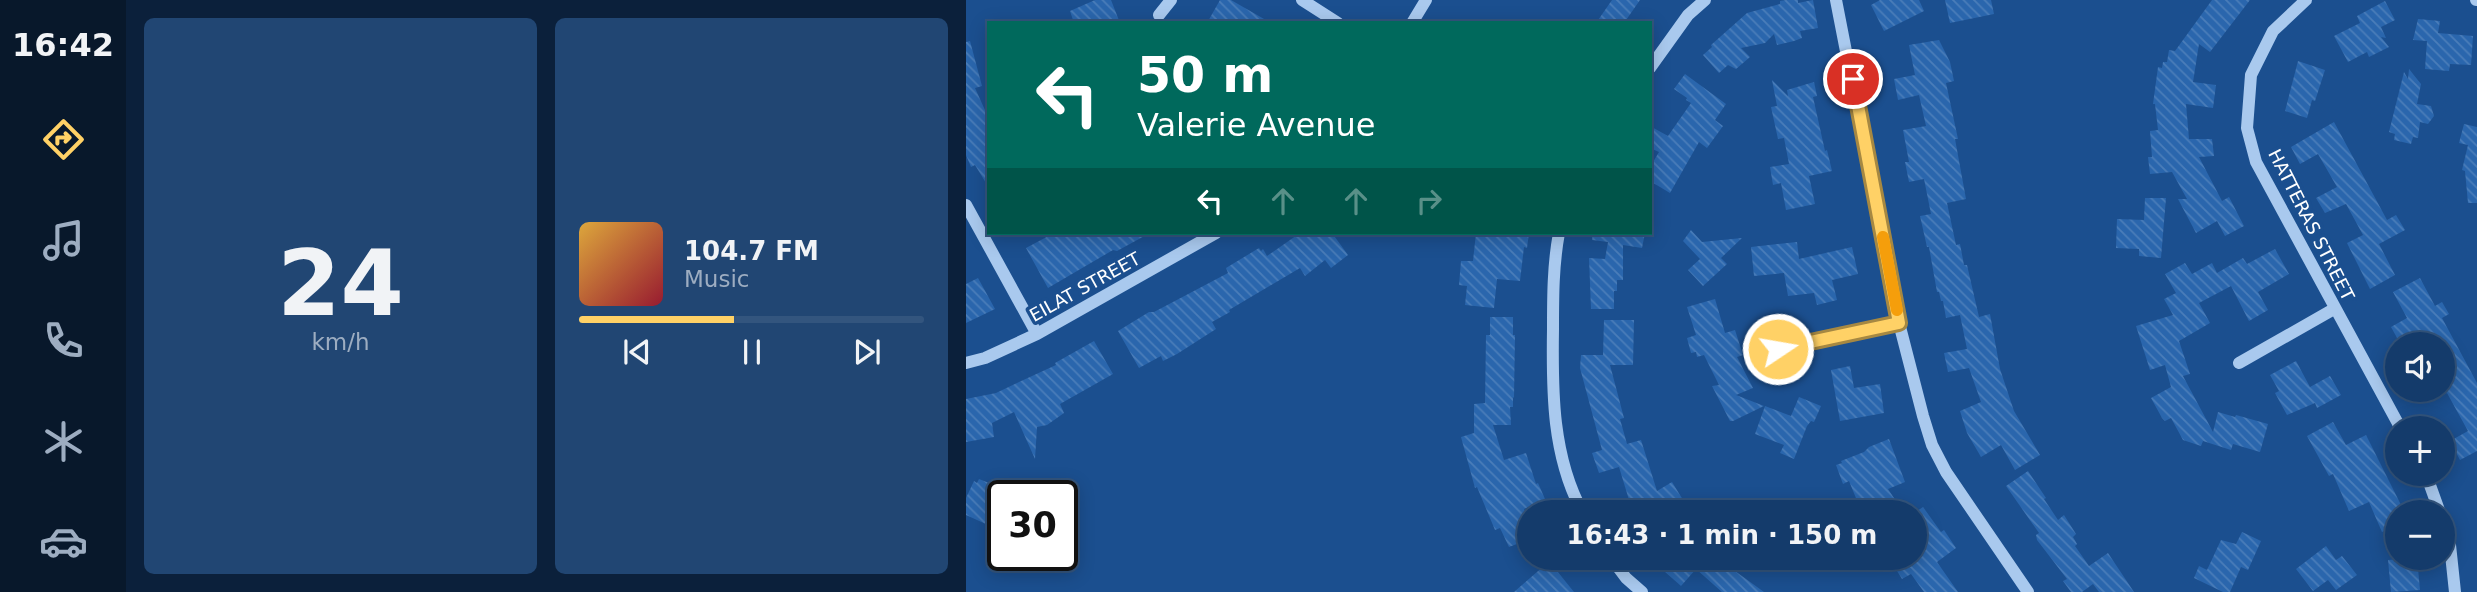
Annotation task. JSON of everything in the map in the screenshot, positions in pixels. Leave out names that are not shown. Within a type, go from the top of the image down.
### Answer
[{"type":"street","points":[[1159,15],[1171,0]]},
{"type":"street","points":[[1302,0],[1335,21]]},
{"type":"street","points":[[1413,21],[1426,0]]},
{"type":"street","points":[[1652,65],[1688,15],[1705,0]]},
{"type":"street","points":[[1836,0],[1899,323],[1932,445],[1946,472],[2028,592]]},
{"type":"street","name":"HATTERAS STREET","points":[[2306,0],[2273,31],[2251,75],[2247,128],[2256,162],[2394,416]]},
{"type":"street","points":[[966,205],[1037,334]]},
{"type":"street","name":"EILAT STREET","points":[[966,363],[985,358],[1037,334],[1212,235]]},
{"type":"street","points":[[1559,235],[1554,262],[1552,385],[1563,463],[1578,500]]},
{"type":"street","points":[[2239,363],[2334,309]]},
{"type":"street","points":[[1778,349],[1899,323]]},
{"type":"street","points":[[1620,570],[1642,592]]},
{"type":"street","points":[[2453,570],[2455,592]]},
{"type":"building","points":[[1095,0],[1111,0],[1119,21],[1073,21],[1070,11]]},
{"type":"building","points":[[1220,0],[1231,0],[1268,21],[1208,21]]},
{"type":"building","points":[[1612,0],[1640,0],[1625,21],[1597,21]]},
{"type":"building","points":[[1786,0],[1798,0],[1798,3],[1813,0],[1818,28],[1800,31],[1802,38],[1794,41],[1777,45],[1774,34],[1765,43],[1741,48],[1750,57],[1736,69],[1728,65],[1719,73],[1703,55],[1747,13]]},
{"type":"building","points":[[1880,0],[1919,0],[1924,11],[1884,31],[1871,5]]},
{"type":"building","points":[[1945,0],[1991,0],[1994,14],[1950,23]]},
{"type":"building","points":[[2212,0],[2250,0],[2210,52],[2199,44],[2193,82],[2216,85],[2213,108],[2186,104],[2189,139],[2212,139],[2214,156],[2199,157],[2222,201],[2229,197],[2244,226],[2225,236],[2217,221],[2196,233],[2178,199],[2187,199],[2172,172],[2150,174],[2148,157],[2152,157],[2150,131],[2158,130],[2153,104],[2158,67],[2162,68],[2163,62],[2167,62],[2169,50],[2175,51]]},
{"type":"building","points":[[2385,1],[2395,20],[2381,27],[2386,38],[2381,37],[2389,47],[2369,57],[2367,52],[2348,62],[2334,36],[2360,23],[2357,16]]},
{"type":"building","points":[[2418,19],[2440,21],[2438,33],[2473,36],[2471,65],[2450,64],[2449,71],[2425,69],[2427,41],[2413,40]]},
{"type":"building","points":[[1939,40],[1950,62],[1954,81],[1946,83],[1958,139],[1955,139],[1966,199],[1947,203],[1956,245],[1960,244],[1964,265],[1967,265],[1979,317],[1990,314],[2000,369],[2014,411],[2040,455],[2015,470],[2001,445],[1981,457],[1967,433],[1960,411],[1981,402],[1969,368],[1948,372],[1944,353],[1967,349],[1960,315],[1946,318],[1943,301],[1937,292],[1920,216],[1931,214],[1924,179],[1909,182],[1905,162],[1909,162],[1903,130],[1926,126],[1919,95],[1898,100],[1894,79],[1915,75],[1909,45]]},
{"type":"building","points":[[970,41],[982,86],[975,88],[987,115],[987,185],[975,165],[971,167],[966,155],[966,42]]},
{"type":"building","points":[[2298,61],[2325,70],[2307,118],[2285,111]]},
{"type":"building","points":[[2409,69],[2421,84],[2417,104],[2431,106],[2434,116],[2428,124],[2420,122],[2418,138],[2413,137],[2411,144],[2394,140],[2395,134],[2389,132],[2404,72],[2408,79]]},
{"type":"building","points":[[1685,74],[1726,104],[1715,120],[1723,126],[1707,148],[1699,142],[1670,193],[1652,182],[1652,164],[1659,152],[1652,149],[1652,127],[1668,136],[1691,103],[1674,89]]},
{"type":"building","points":[[1772,80],[1788,96],[1787,90],[1814,82],[1817,96],[1813,97],[1832,171],[1809,176],[1815,204],[1786,210],[1781,183],[1773,185],[1770,167],[1789,164],[1784,138],[1778,139],[1771,107],[1777,106]]},
{"type":"building","points":[[2334,122],[2387,220],[2396,215],[2405,230],[2379,244],[2395,275],[2370,289],[2347,243],[2363,235],[2346,204],[2325,213],[2316,198],[2337,187],[2318,154],[2300,164],[2291,147]]},
{"type":"building","points":[[2464,124],[2477,127],[2477,203],[2468,203],[2465,171],[2462,170],[2468,145],[2459,143]]},
{"type":"building","points":[[2145,198],[2166,198],[2161,258],[2139,256],[2139,249],[2116,248],[2117,219],[2144,220]]},
{"type":"building","points":[[1691,230],[1702,242],[1742,238],[1721,258],[1727,264],[1703,286],[1688,270],[1700,259],[1683,241]]},
{"type":"building","points":[[1050,235],[1146,235],[1117,251],[1113,250],[1048,288],[1026,248]]},
{"type":"building","points":[[1297,235],[1333,235],[1348,255],[1331,268],[1325,260],[1305,276],[1300,268],[1229,310],[1230,312],[1212,322],[1216,329],[1177,354],[1163,361],[1161,356],[1139,368],[1118,331],[1149,312],[1154,312],[1228,273],[1226,268],[1259,248],[1261,251],[1263,249],[1267,256]]},
{"type":"building","points":[[1476,235],[1529,235],[1527,248],[1524,247],[1520,281],[1497,279],[1494,308],[1465,305],[1467,286],[1459,285],[1461,261],[1473,261]]},
{"type":"building","points":[[1593,235],[1645,235],[1642,248],[1623,245],[1623,280],[1617,280],[1614,309],[1591,309],[1589,258],[1605,259],[1608,242],[1592,240]]},
{"type":"building","points":[[1797,242],[1799,259],[1852,247],[1858,274],[1832,280],[1837,300],[1817,305],[1814,293],[1788,296],[1784,273],[1754,276],[1751,247]]},
{"type":"building","points":[[2275,249],[2289,274],[2258,292],[2268,310],[2249,321],[2231,286],[2199,303],[2210,323],[2179,341],[2190,374],[2183,376],[2213,432],[2218,412],[2268,424],[2260,452],[2233,444],[2231,450],[2203,441],[2201,446],[2183,440],[2171,418],[2165,421],[2162,418],[2151,398],[2171,387],[2165,365],[2150,370],[2136,326],[2173,315],[2164,299],[2176,293],[2165,274],[2185,263],[2192,274],[2212,263],[2217,273],[2243,258],[2247,264]]},
{"type":"building","points":[[978,278],[995,309],[966,323],[966,284]]},
{"type":"building","points":[[2420,278],[2435,306],[2442,302],[2449,314],[2442,318],[2450,332],[2394,332],[2391,327],[2407,318],[2393,292]]},
{"type":"building","points":[[1715,299],[1725,333],[1735,330],[1743,355],[1737,357],[1753,388],[1736,395],[1764,406],[1733,421],[1730,421],[1712,386],[1719,385],[1704,355],[1697,357],[1696,352],[1691,353],[1687,338],[1696,335],[1687,307]]},
{"type":"building","points":[[1490,317],[1513,317],[1514,398],[1513,407],[1510,407],[1511,425],[1493,425],[1504,460],[1526,453],[1536,484],[1538,483],[1545,499],[1517,500],[1517,544],[1509,547],[1500,528],[1495,530],[1477,487],[1475,488],[1461,437],[1474,433],[1474,404],[1485,403],[1486,335],[1490,335]]},
{"type":"building","points":[[1604,320],[1634,320],[1633,365],[1610,365],[1624,418],[1620,419],[1627,444],[1641,440],[1657,491],[1672,482],[1683,500],[1629,500],[1619,467],[1599,473],[1592,453],[1602,450],[1580,368],[1581,355],[1603,355]]},
{"type":"building","points":[[1094,341],[1113,374],[1060,404],[1064,413],[1047,425],[1037,427],[1035,459],[1014,412],[992,423],[994,437],[966,442],[966,399],[996,393],[1056,365],[1055,363]]},
{"type":"building","points":[[2455,342],[2477,383],[2477,451],[2460,460],[2455,450],[2455,438],[2468,431],[2452,402],[2455,402]]},
{"type":"building","points":[[2296,361],[2310,387],[2330,376],[2341,395],[2317,408],[2315,403],[2287,415],[2275,393],[2279,391],[2270,375]]},
{"type":"building","points":[[1850,366],[1854,388],[1880,384],[1884,413],[1840,421],[1831,370]]},
{"type":"building","points":[[1799,397],[1821,406],[1814,422],[1811,421],[1807,426],[1794,459],[1780,453],[1784,445],[1755,434],[1765,406],[1791,416]]},
{"type":"building","points":[[2333,422],[2346,445],[2366,435],[2385,473],[2385,486],[2392,486],[2398,500],[2385,500],[2385,531],[2382,532],[2369,502],[2349,511],[2333,474],[2329,476],[2307,436]]},
{"type":"building","points":[[1889,439],[1905,482],[1888,489],[1895,500],[1857,500],[1849,481],[1843,484],[1836,465]]},
{"type":"building","points":[[2028,471],[2058,520],[2064,515],[2076,534],[2073,537],[2077,544],[2075,546],[2089,566],[2108,553],[2134,592],[2099,592],[2093,584],[2082,592],[2071,592],[2063,581],[2067,579],[2037,540],[2036,535],[2039,533],[2006,486]]},
{"type":"building","points":[[979,479],[987,482],[987,525],[966,515],[966,498],[974,481],[977,483]]},
{"type":"building","points":[[1927,513],[1941,532],[1944,530],[1956,548],[1937,562],[1958,592],[1924,592],[1911,574],[1902,579],[1896,570],[1927,570]]},
{"type":"building","points":[[2242,532],[2261,541],[2248,570],[2241,567],[2230,592],[2223,592],[2194,578],[2199,566],[2207,570],[2221,540],[2236,544]]},
{"type":"building","points":[[2326,546],[2336,560],[2342,556],[2357,575],[2336,590],[2328,580],[2313,591],[2296,569]]},
{"type":"building","points":[[1539,570],[1558,570],[1574,592],[1514,592]]},
{"type":"building","points":[[1663,570],[1695,570],[1681,586]]},
{"type":"building","points":[[1697,570],[1736,570],[1764,592],[1722,592]]},
{"type":"building","points":[[2389,570],[2418,570],[2420,590],[2391,592]]},
{"type":"slow traffic","points":[[1883,237],[1897,310]]},
{"type":"route","points":[[1778,349],[1899,323],[1853,79]]}]
